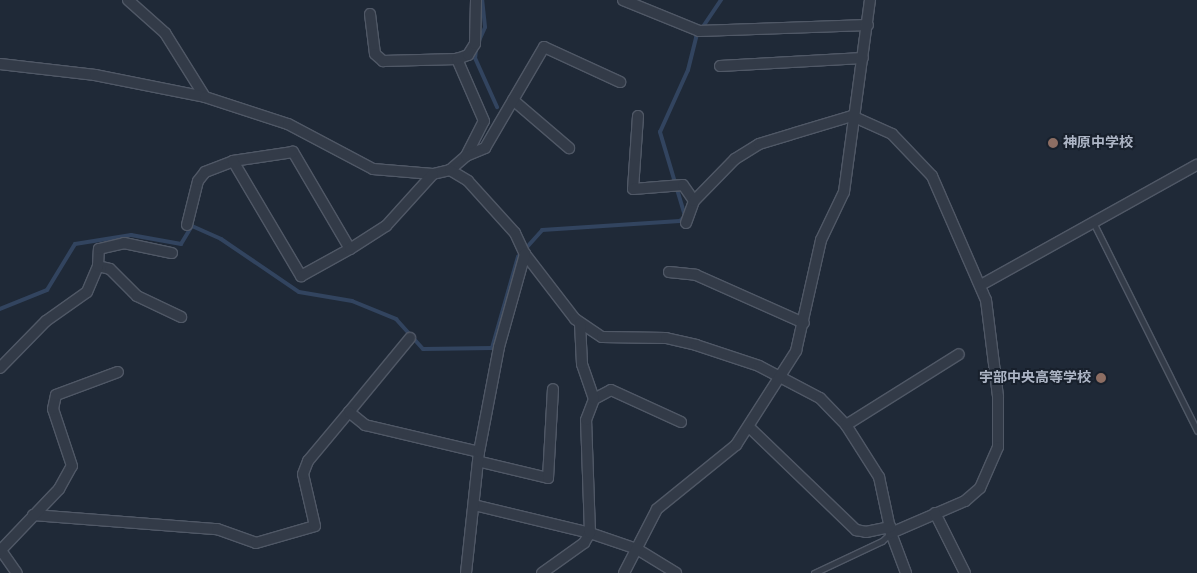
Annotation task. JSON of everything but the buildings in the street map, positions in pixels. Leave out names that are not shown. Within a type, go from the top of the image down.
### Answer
[{"type":"street","points":[[128,0],[165,32],[205,97]]},
{"type":"street","points":[[370,14],[376,54],[383,61],[457,59],[468,54],[475,44],[476,0]]},
{"type":"street","points":[[623,0],[636,2],[699,31],[868,25]]},
{"type":"street","points":[[624,573],[657,509],[724,457],[749,427],[781,378],[804,323],[821,240],[844,192],[852,116],[863,58],[870,0]]},
{"type":"street","points":[[0,64],[96,75],[205,97],[288,124],[372,168],[433,174],[450,170],[466,156],[485,148],[544,47],[620,82]]},
{"type":"street","points":[[720,66],[863,58]]},
{"type":"street","points":[[457,59],[484,121],[466,156]]},
{"type":"street","points":[[513,100],[569,148]]},
{"type":"street","points":[[638,116],[633,189],[683,185],[694,201]]},
{"type":"street","points":[[686,223],[694,201],[735,160],[759,144],[852,116],[892,134],[921,161],[950,210],[981,284],[997,378],[998,448],[980,488],[935,514],[890,530],[866,532],[856,530],[749,427]]},
{"type":"street","points":[[187,225],[198,181],[205,172],[233,161],[293,152],[350,248]]},
{"type":"street","points":[[233,161],[301,276],[386,226],[433,174]]},
{"type":"street","points":[[981,284],[1094,224],[1197,165]]},
{"type":"street","points":[[450,170],[468,181],[515,233],[525,254],[580,323],[602,337],[666,338],[696,345],[759,366],[820,398],[846,425],[879,477],[890,530],[906,573]]},
{"type":"street","points":[[0,368],[46,321],[87,292],[98,266],[99,249],[124,243],[172,253]]},
{"type":"street","points":[[466,573],[480,457],[499,348],[525,254]]},
{"type":"street","points":[[98,266],[110,269],[137,296],[181,317]]},
{"type":"street","points":[[670,272],[722,285],[804,323]]},
{"type":"street","points":[[542,573],[584,543],[590,533],[586,420],[594,399],[582,364],[580,323]]},
{"type":"street","points":[[33,515],[217,529],[256,543],[315,526],[303,474],[308,462],[410,338]]},
{"type":"street","points":[[846,425],[959,354]]},
{"type":"street","points":[[17,573],[0,550],[59,489],[72,466],[53,409],[56,394],[118,372]]},
{"type":"street","points":[[350,412],[365,425],[548,478],[553,389]]},
{"type":"street","points":[[594,399],[611,390],[680,422]]},
{"type":"street","points":[[474,505],[590,533],[637,549],[676,573]]},
{"type":"street","points":[[935,514],[964,573]]},
{"type":"lane","points":[[1094,224],[1197,431]]},
{"type":"lane","points":[[814,573],[882,541],[890,530]]},
{"type":"waterway","points":[[478,43],[485,27],[482,0]]},
{"type":"waterway","points":[[0,309],[47,290],[75,244],[131,235],[181,244],[192,226],[221,239],[299,292],[352,301],[396,319],[423,349],[492,348],[518,257],[542,230],[680,221],[685,216],[660,132],[688,70],[696,37],[721,0]]},
{"type":"waterway","points":[[476,49],[475,58],[497,107]]},
{"type":"place","name":"神原中学校","points":[[1053,143]]},
{"type":"place","name":"宇部中央高等学校","points":[[1101,378]]}]
